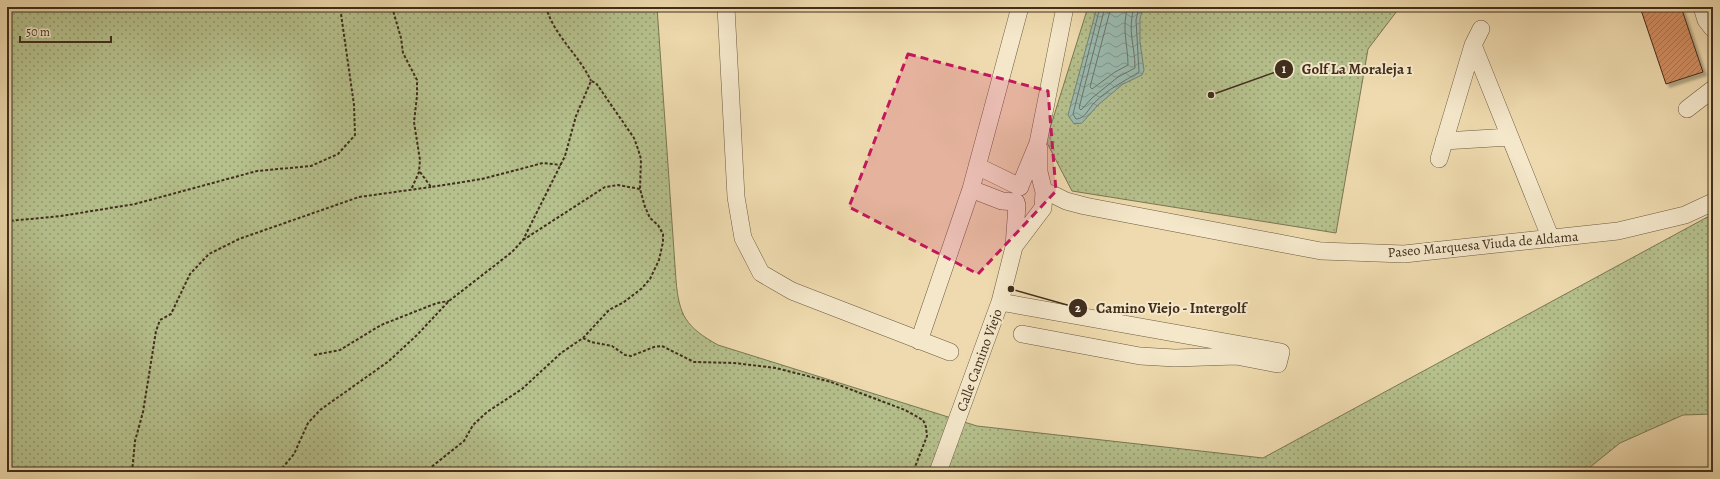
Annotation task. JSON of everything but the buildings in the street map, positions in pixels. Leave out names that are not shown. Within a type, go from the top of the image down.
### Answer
[{"type":"street","points":[[726,7],[736,197],[743,238],[761,273],[792,291],[950,352]]},
{"type":"street","points":[[919,341],[971,189],[1020,7]]},
{"type":"street","name":"Calle Camino Viejo","points":[[938,472],[1000,302],[1014,247],[1019,195],[1038,143],[1065,7]]},
{"type":"street","points":[[1702,7],[1706,20],[1713,29]]},
{"type":"street","points":[[1439,159],[1474,45],[1481,29]]},
{"type":"street","points":[[1474,45],[1551,239]]},
{"type":"street","points":[[1687,109],[1713,89]]},
{"type":"street","points":[[1444,141],[1510,137]]},
{"type":"street","name":"Calle Camino Viejo","points":[[1014,247],[1042,199],[1038,143]]},
{"type":"street","points":[[971,189],[1002,201],[1019,195],[1028,181],[1037,181],[1042,199],[1034,214],[1026,214],[1019,195],[977,166]]},
{"type":"street","name":"Paseo Marquesa Viuda de Aldama","points":[[1042,199],[1321,251],[1404,254],[1618,231],[1685,215],[1713,202]]},
{"type":"street","points":[[1000,302],[1281,352],[1278,364],[1236,356],[1140,356],[1022,334]]},
{"type":"path","points":[[7,213],[8,221],[61,216],[135,204],[257,171],[311,166],[338,154],[355,135],[354,105],[340,7]]},
{"type":"path","points":[[392,7],[401,38],[403,53],[417,80],[414,122],[420,160],[420,172],[411,190]]},
{"type":"path","points":[[426,472],[464,441],[473,425],[487,412],[522,389],[561,353],[583,338],[609,310],[624,302],[641,289],[650,279],[659,260],[663,242],[663,234],[658,225],[650,218],[645,207],[640,189],[641,159],[634,138],[596,83],[591,81],[587,72],[557,30],[546,7]]},
{"type":"path","points":[[523,240],[569,145],[576,116],[591,81]]},
{"type":"path","points":[[132,472],[135,441],[143,412],[156,331],[160,320],[171,314],[190,274],[209,254],[239,239],[352,199],[482,179],[543,163],[560,165]]},
{"type":"path","points":[[420,172],[431,187]]},
{"type":"path","points":[[280,472],[294,454],[308,424],[320,410],[389,361],[417,335],[449,301],[512,252],[523,240],[605,187],[618,185],[640,189]]},
{"type":"path","points":[[314,355],[340,350],[380,325],[437,302],[449,301]]},
{"type":"path","points":[[583,338],[591,342],[612,346],[625,355],[631,356],[654,347],[662,346],[694,362],[734,363],[776,368],[831,382],[905,410],[923,420],[926,428],[927,436],[913,472]]},
{"type":"path","points":[[727,472],[761,470],[778,472]]},
{"type":"highlighted area","points":[[908,54],[1048,91],[1056,191],[978,274],[849,207]]},
{"type":"green space","points":[[7,7],[657,7],[677,292],[682,312],[691,326],[707,339],[718,345],[977,426],[1263,458],[1713,214],[1713,414],[1683,415],[1620,443],[1584,472],[7,472]]},
{"type":"green space","points":[[1088,7],[1400,7],[1368,49],[1336,233],[1072,191],[1046,141]]},
{"type":"water","points":[[1097,7],[1143,7],[1140,19],[1140,42],[1144,70],[1142,75],[1123,84],[1098,105],[1082,123],[1074,124],[1068,115]]},
{"type":"place","name":"Golf La Moraleja 1","points":[[1211,95]]},
{"type":"place","name":"Camino Viejo - Intergolf","points":[[1011,289]]}]
